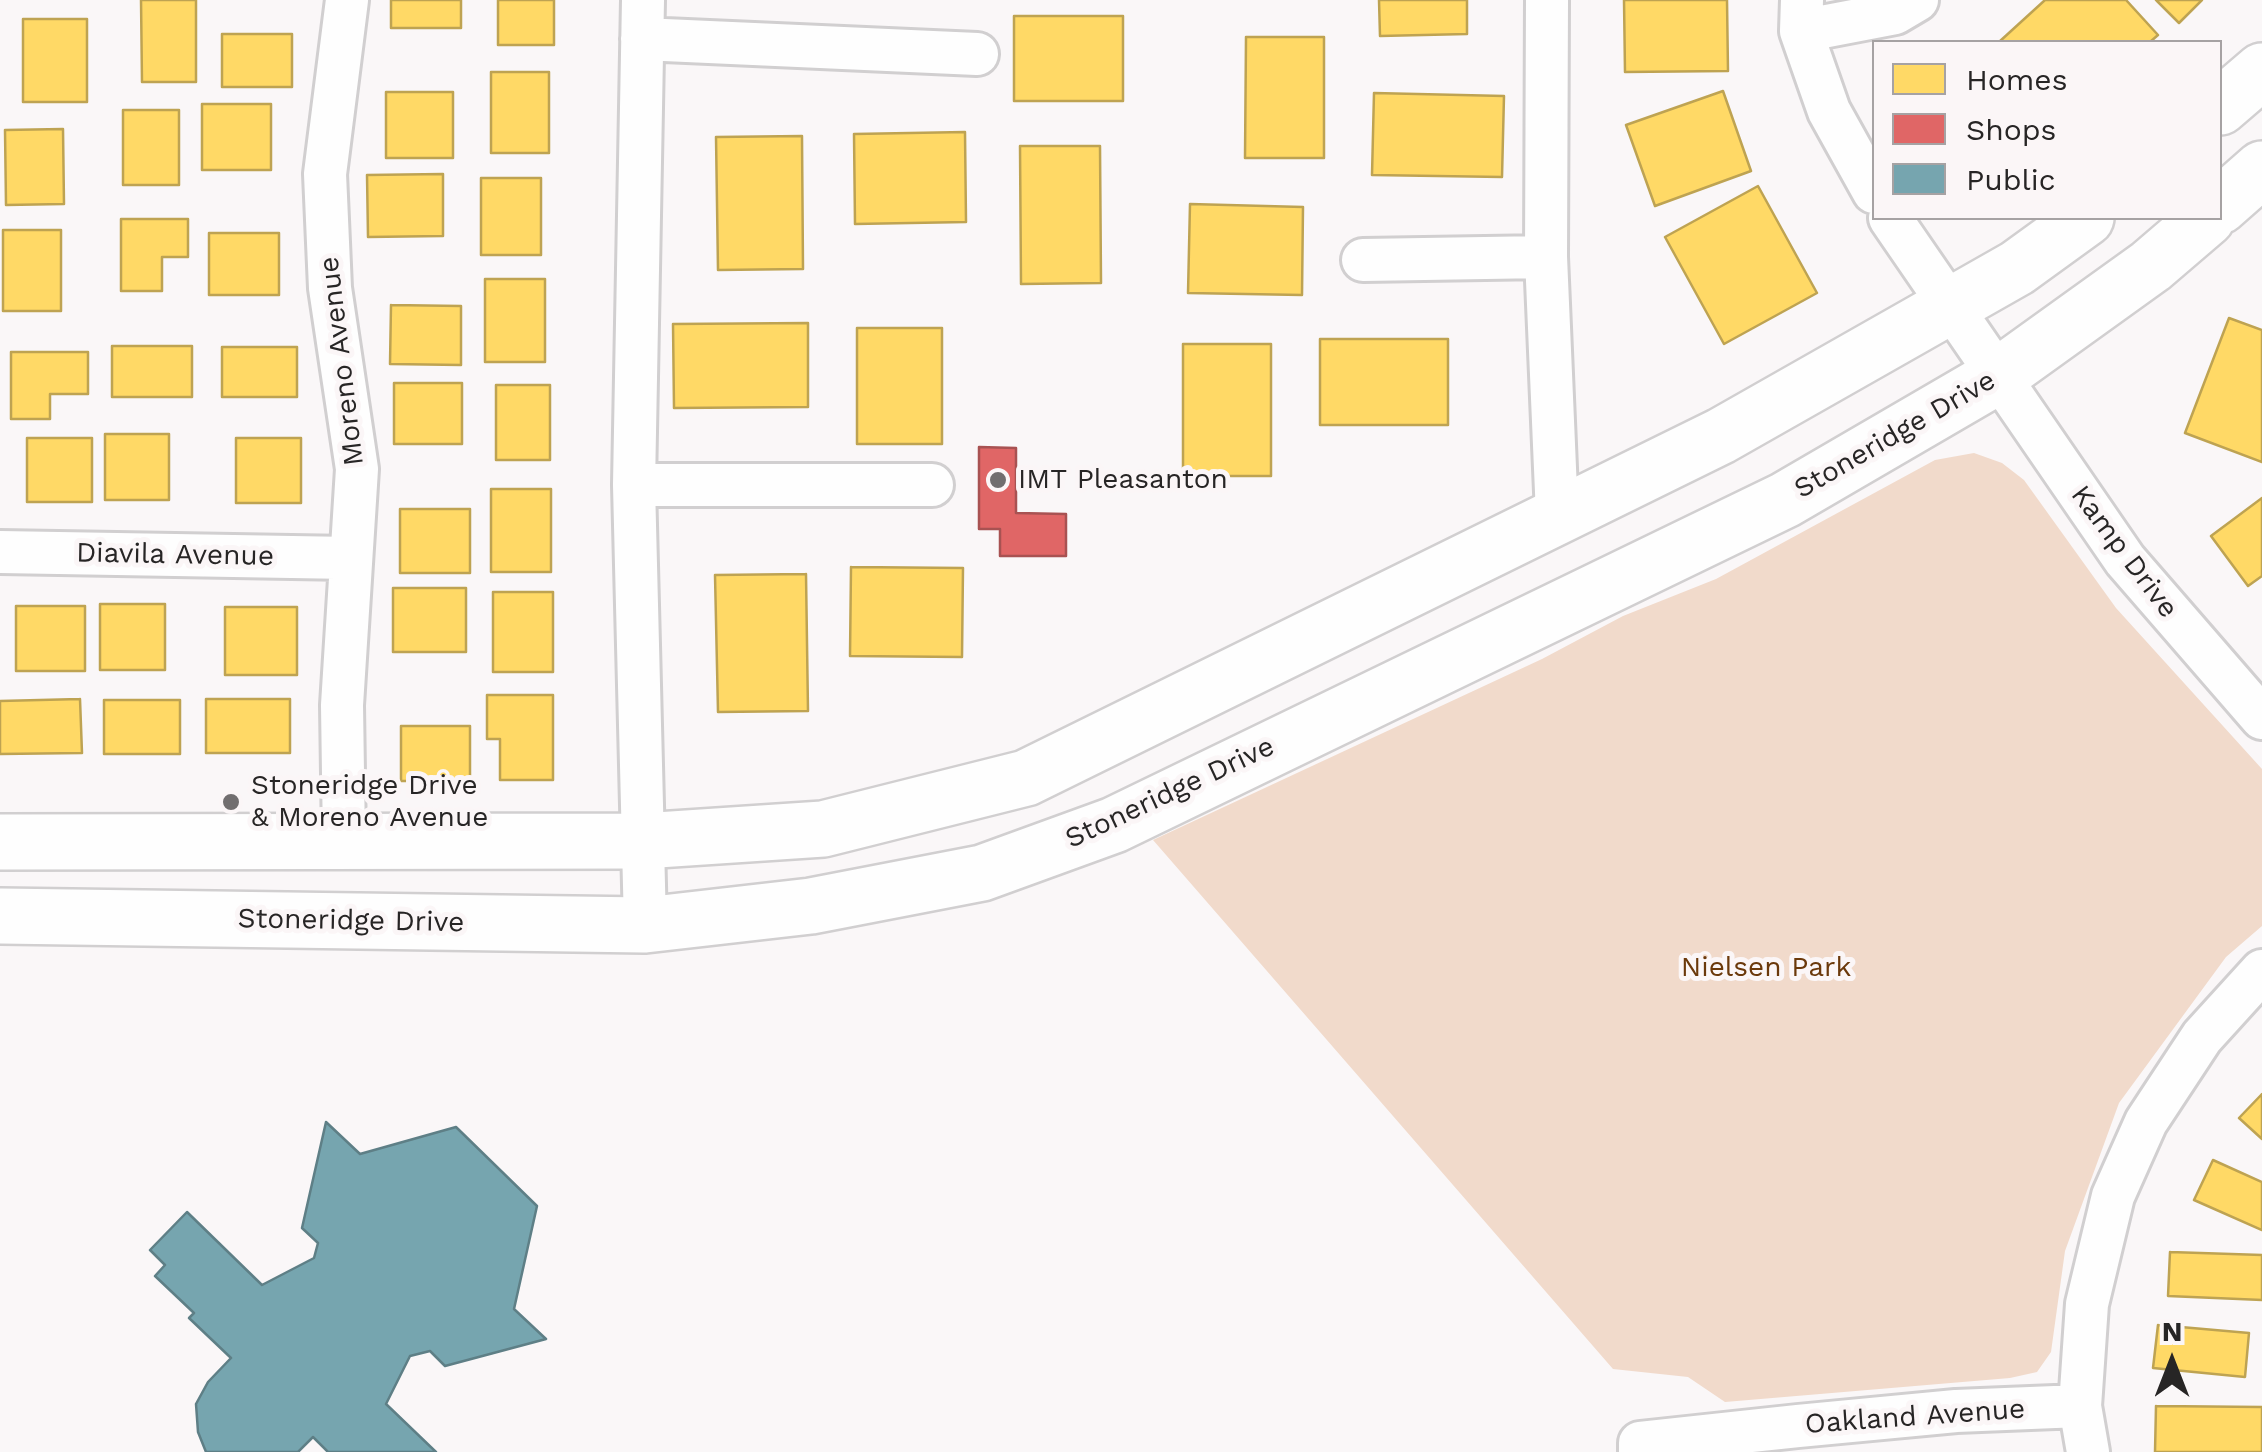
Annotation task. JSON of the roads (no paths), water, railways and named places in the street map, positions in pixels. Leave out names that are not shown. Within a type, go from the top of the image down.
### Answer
[{"type":"main road","points":[[2222,105],[2262,71]]},
{"type":"main road","points":[[2222,204],[2262,170]]},
{"type":"main road","points":[[0,842],[642,841],[823,830],[1026,778],[1721,436],[1954,306],[2017,268],[2083,220]]},
{"type":"main road","name":"Stoneridge Drive","points":[[0,916],[645,925],[811,906],[982,873],[1114,824],[1784,500],[1998,376],[2150,266],[2205,220]]},
{"type":"street","name":"Moreno Avenue","points":[[344,842],[342,704],[358,468],[330,288],[325,174],[347,0]]},
{"type":"street","points":[[1547,0],[1546,257],[1557,515]]},
{"type":"street","points":[[1872,188],[1829,111],[1801,15],[1895,14],[1918,0]]},
{"type":"street","points":[[645,925],[634,486],[643,19],[977,54]]},
{"type":"street","name":"Kamp Drive","points":[[1891,220],[2125,560],[2262,718]]},
{"type":"street","points":[[1363,260],[1546,257]]},
{"type":"street","points":[[634,486],[932,485]]},
{"type":"street","name":"Diavila Avenue","points":[[0,552],[350,558]]},
{"type":"street","points":[[2088,1452],[2080,1406],[2087,1304],[2114,1196],[2146,1122],[2192,1051],[2262,970]]},
{"type":"street","name":"Oakland Avenue","points":[[1640,1452],[1640,1443],[1778,1428],[1956,1411],[2080,1406]]},
{"type":"place","name":"IMT Pleasanton","points":[[998,480]]},
{"type":"place","name":"Stoneridge Drive & Moreno Avenue","points":[[231,802]]},
{"type":"park label","name":"Nielsen Park","points":[[1766,968]]}]
